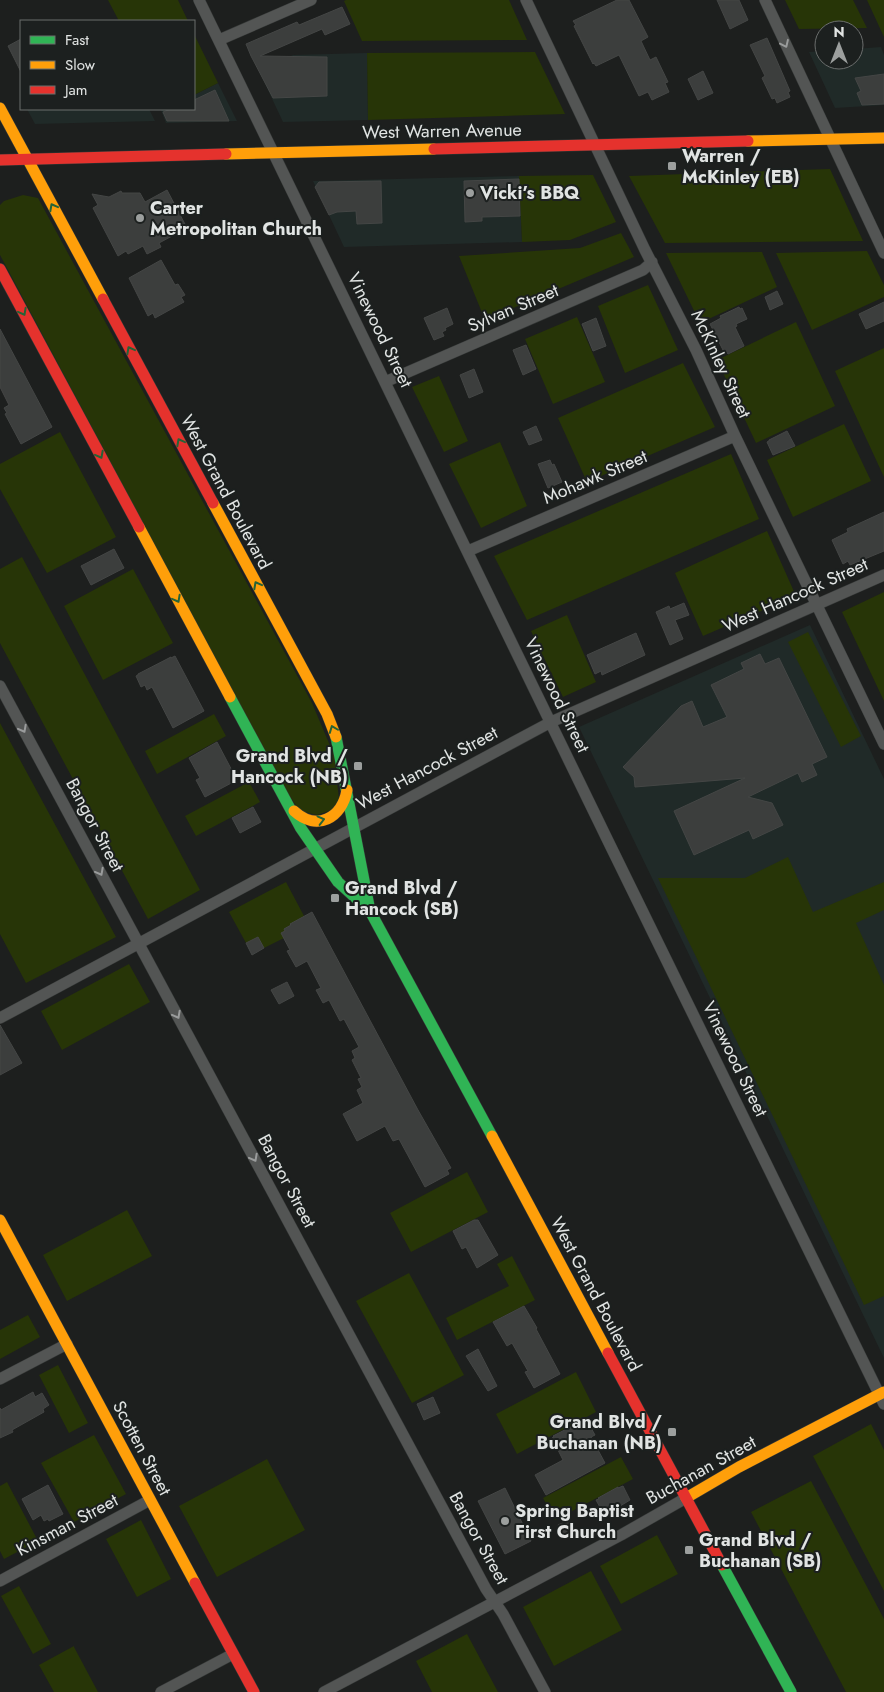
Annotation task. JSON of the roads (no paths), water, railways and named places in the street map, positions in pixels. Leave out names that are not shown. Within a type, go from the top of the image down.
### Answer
[{"type":"main road","name":"West Grand Boulevard","points":[[0,108],[327,714],[338,742],[370,911],[791,1692]]},
{"type":"main road","name":"West Warren Avenue","points":[[0,160],[884,138]]},
{"type":"main road","name":"West Grand Boulevard","points":[[0,269],[300,827],[338,882],[370,911]]},
{"type":"main road","points":[[286,802],[297,814],[307,821],[318,822],[329,818],[341,808],[347,790]]},
{"type":"main road","name":"Scotten Street","points":[[0,1220],[254,1692]]},
{"type":"main road","name":"Buchanan Street","points":[[686,1498],[739,1467],[882,1397]]},
{"type":"street","name":"Vinewood Street","points":[[199,0],[882,1397]]},
{"type":"street","points":[[219,40],[312,0]]},
{"type":"street","name":"McKinley Street","points":[[526,0],[884,744]]},
{"type":"street","points":[[765,0],[884,253]]},
{"type":"street","name":"Sylvan Street","points":[[385,382],[643,270],[652,262]]},
{"type":"street","name":"Mohawk Street","points":[[468,552],[736,436]]},
{"type":"street","name":"West Hancock Street","points":[[0,1018],[551,722],[884,575]]},
{"type":"street","name":"Bangor Street","points":[[0,686],[486,1589],[503,1614],[545,1692]]},
{"type":"street","points":[[0,1379],[67,1344]]},
{"type":"street","name":"Buchanan Street","points":[[324,1692],[621,1535],[686,1498]]},
{"type":"street","name":"Kinsman Street","points":[[0,1581],[150,1500]]},
{"type":"street","points":[[161,1692],[233,1654]]},
{"type":"place","name":"Warren / McKinley (EB)","points":[[672,166]]},
{"type":"place","name":"Vicki’s BBQ","points":[[470,193]]},
{"type":"place","name":"Carter Metropolitan Church","points":[[140,218]]},
{"type":"place","name":"Grand Blvd / Hancock (NB)","points":[[358,766]]},
{"type":"place","name":"Grand Blvd / Hancock (SB)","points":[[335,898]]},
{"type":"place","name":"Grand Blvd / Buchanan (NB)","points":[[672,1432]]},
{"type":"place","name":"Spring Baptist First Church","points":[[505,1521]]},
{"type":"place","name":"Grand Blvd / Buchanan (SB)","points":[[689,1550]]}]
